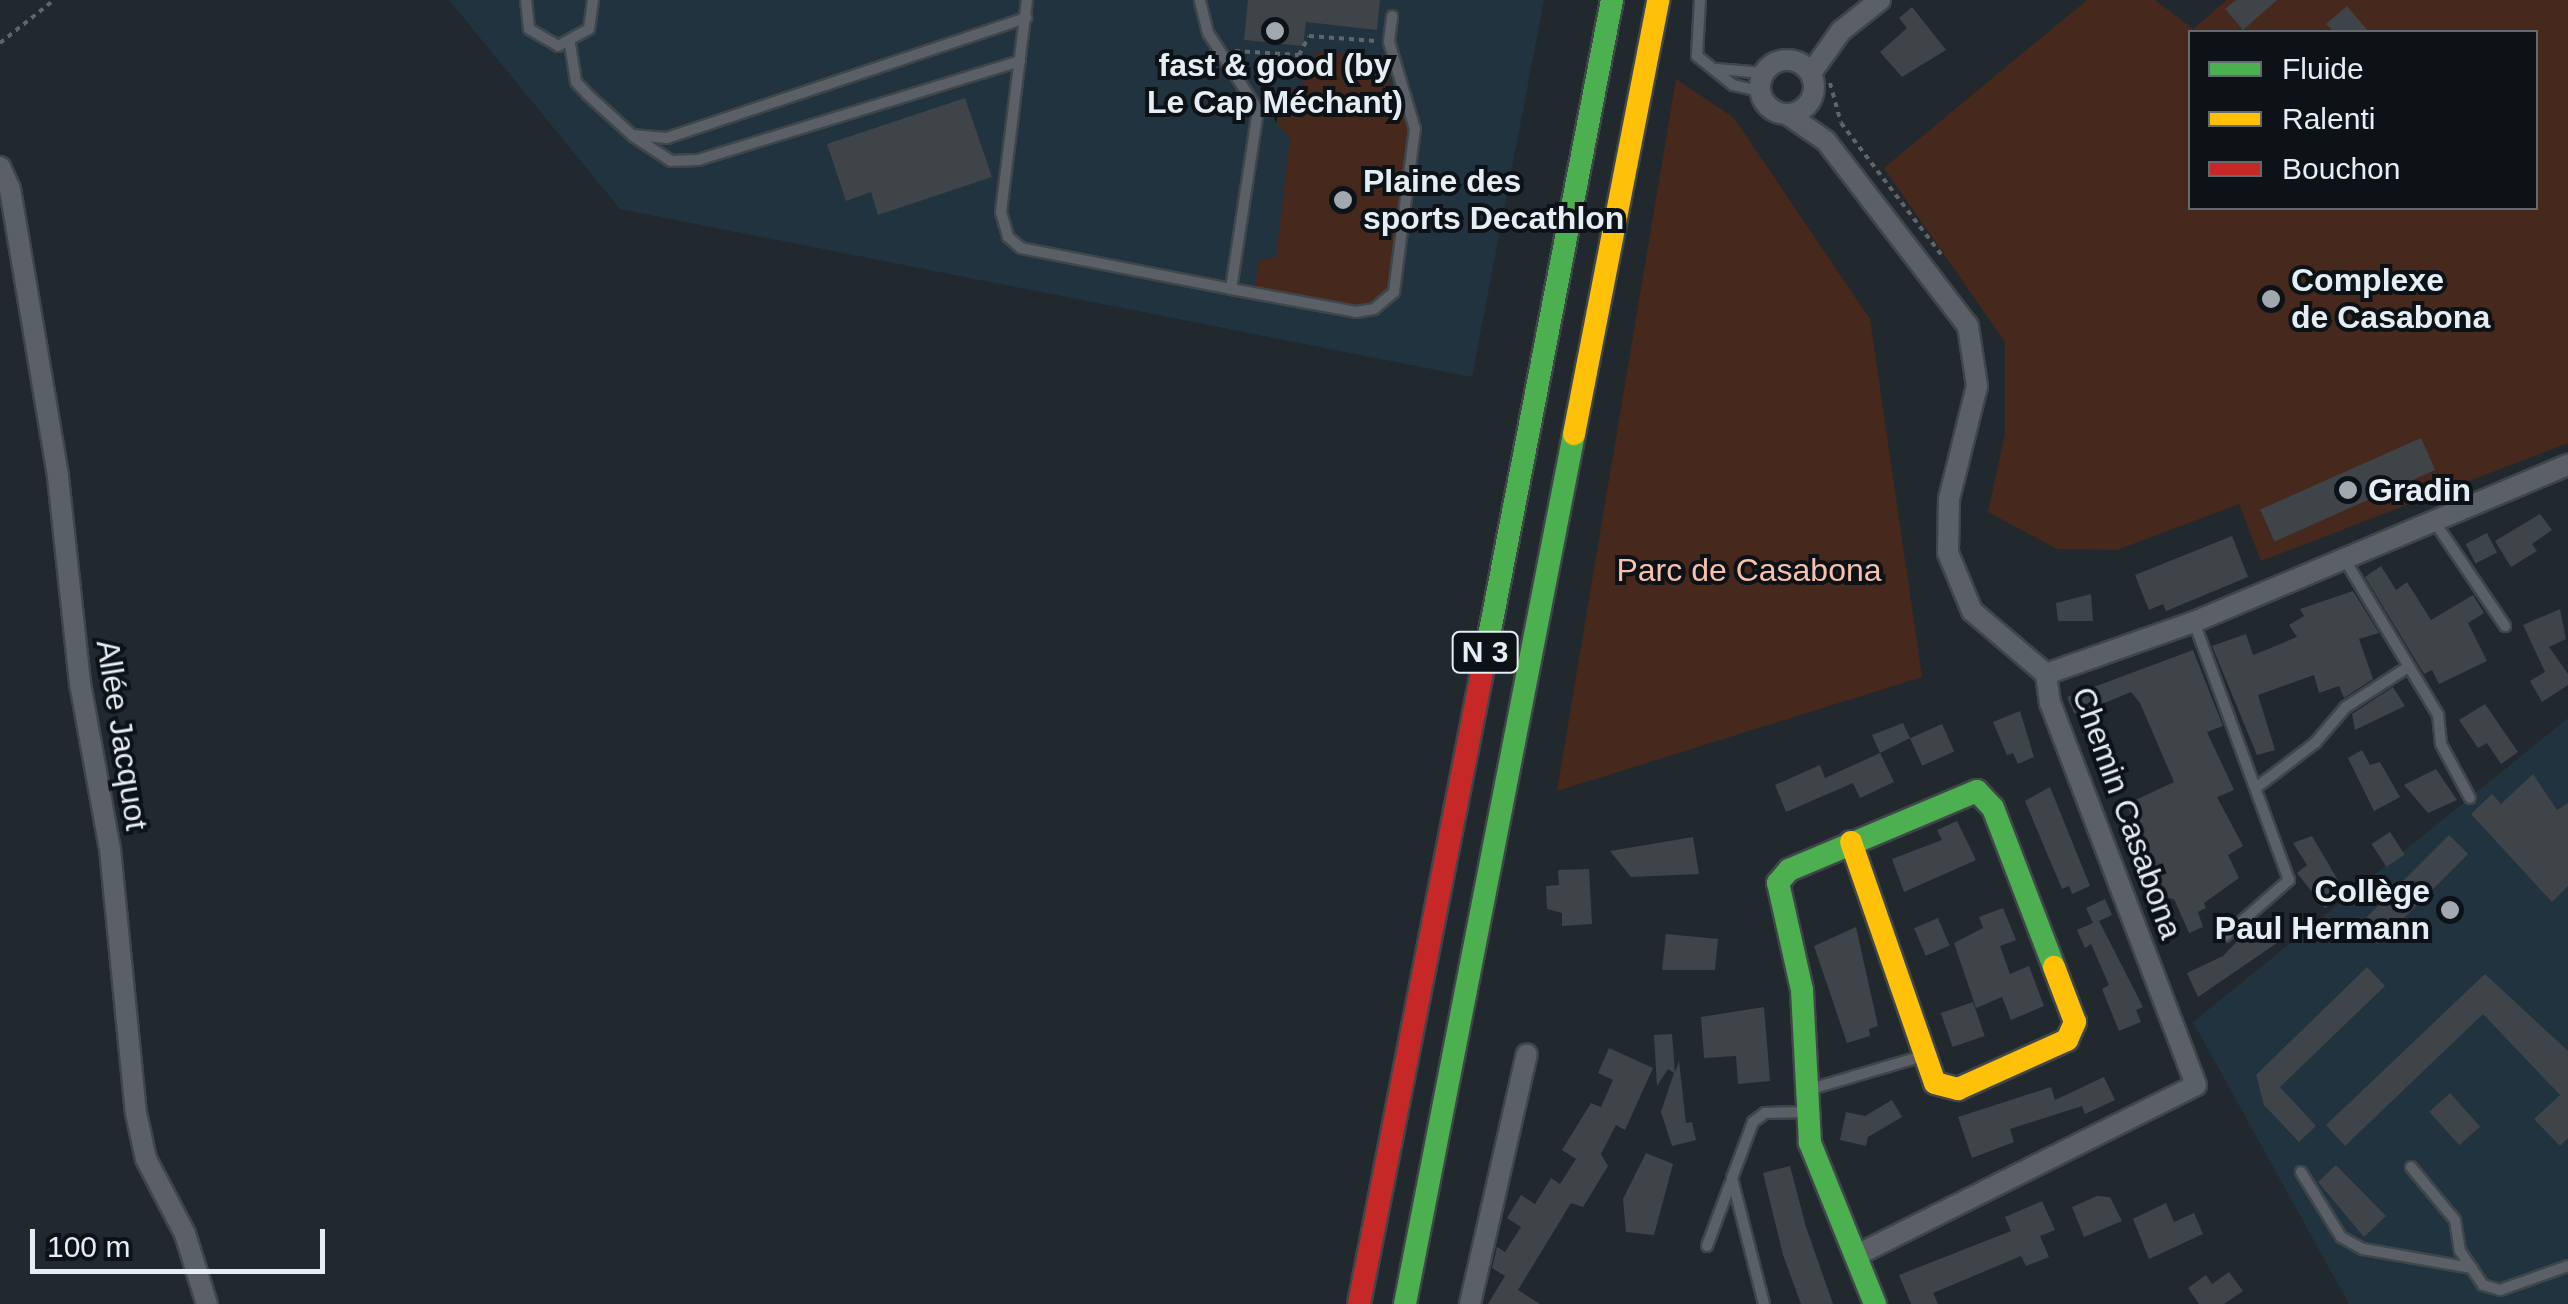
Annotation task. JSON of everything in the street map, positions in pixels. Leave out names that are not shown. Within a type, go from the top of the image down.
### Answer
[{"type":"main road","name":"N 3","points":[[1359,1304],[1612,0]]},
{"type":"main road","name":"N 3","points":[[1404,1304],[1658,0]]},
{"type":"main road","name":"N 3","points":[[1618,192],[1678,0]]},
{"type":"main road","points":[[1851,842],[1935,1083],[1958,1090],[2067,1040],[2075,1022],[1987,797],[1964,792],[1851,842],[1789,870],[1778,883],[1802,990],[1810,1143],[1875,1304]]},
{"type":"street","points":[[1826,141],[1787,114],[1770,108],[1762,82],[1866,0]]},
{"type":"street","points":[[1880,0],[1825,50],[1811,73],[1811,100],[1826,141],[1968,326],[1977,386],[1949,498],[1948,554],[1972,611],[2046,674]]},
{"type":"street","points":[[1787,60],[1811,73]]},
{"type":"street","points":[[1787,114],[1811,100]]},
{"type":"street","name":"Allée Jacquot","points":[[0,167],[10,190],[58,477],[80,684],[110,849],[136,1113],[146,1159],[185,1234],[207,1304]]},
{"type":"street","name":"Chemin Casabona","points":[[1855,1256],[2196,1085],[2050,703],[2046,674],[2194,622],[2568,465]]},
{"type":"street","points":[[1470,1304],[1527,1054]]},
{"type":"lane","points":[[524,2],[537,38],[570,44],[589,29],[593,0]]},
{"type":"lane","points":[[1027,0],[1000,212],[1008,237],[1020,248],[1356,312],[1374,310],[1394,292],[1415,129],[1389,42],[1392,16]]},
{"type":"lane","points":[[1200,0],[1222,58],[1258,110],[1231,289]]},
{"type":"lane","points":[[1700,0],[1697,56],[1733,85],[1762,82]]},
{"type":"lane","points":[[632,135],[667,138],[1026,18]]},
{"type":"lane","points":[[570,44],[576,82],[632,135],[672,161],[744,151],[1020,61]]},
{"type":"lane","points":[[1716,69],[1762,82]]},
{"type":"lane","points":[[2434,520],[2505,626]]},
{"type":"lane","points":[[2345,560],[2438,715],[2441,744],[2470,798]]},
{"type":"lane","points":[[2194,622],[2288,880],[2224,936]]},
{"type":"lane","points":[[2257,787],[2315,744],[2346,708],[2408,667]]},
{"type":"lane","points":[[1707,1246],[1753,1122],[1765,1113],[1923,1056]]},
{"type":"lane","points":[[2411,1166],[2455,1220],[2460,1251],[2484,1285],[2500,1290],[2568,1266]]},
{"type":"lane","points":[[2301,1172],[2340,1238],[2363,1249],[2472,1268]]},
{"type":"lane","points":[[1732,1178],[1764,1304]]},
{"type":"path","points":[[0,43],[54,0]]},
{"type":"path","points":[[1222,58],[1240,48],[1299,55],[1309,36],[1389,42]]},
{"type":"path","points":[[1825,50],[1836,58],[1830,92],[1841,123],[1945,260]]},
{"type":"shaded area","points":[[449,0],[1544,0],[1472,377],[620,209]]},
{"type":"shaded area","name":"Collège Paul Hermann","points":[[2568,718],[2568,1304],[2349,1304],[2193,1022]]},
{"type":"green space","name":"Complexe de Casabona","points":[[2087,0],[2155,0],[2193,29],[2227,0],[2568,0],[2568,443],[2261,561],[2239,504],[2117,550],[2057,549],[1988,512],[2005,434],[2005,342],[1884,168]]},
{"type":"green space","name":"Plaine des sports Decathlon","points":[[1316,52],[1385,57],[1394,104],[1405,118],[1410,140],[1393,285],[1388,305],[1380,310],[1264,299],[1255,287],[1259,259],[1276,258],[1290,138],[1277,124],[1280,94],[1303,84]]},
{"type":"green space","name":"Parc de Casabona","points":[[1676,79],[1734,118],[1870,319],[1922,677],[1557,791]]},
{"type":"building","points":[[1248,0],[1380,0],[1377,30],[1306,22],[1303,46],[1244,40]]},
{"type":"building","points":[[2236,0],[2277,0],[2243,30],[2225,9]]},
{"type":"building","points":[[2347,6],[2367,30],[2332,30],[2326,24]]},
{"type":"building","points":[[1912,7],[1946,50],[1902,77],[1880,52],[1907,28],[1899,18]]},
{"type":"building","points":[[965,98],[992,177],[878,215],[871,192],[846,201],[827,144]]},
{"type":"building","name":"Gradin","points":[[2421,438],[2435,470],[2274,542],[2260,510]]},
{"type":"building","points":[[2540,514],[2552,530],[2532,544],[2537,551],[2511,567],[2495,541]]},
{"type":"building","points":[[2487,533],[2497,553],[2476,563],[2466,544]]},
{"type":"building","points":[[2232,536],[2248,577],[2166,611],[2163,604],[2149,610],[2135,575]]},
{"type":"building","points":[[2381,566],[2396,590],[2407,582],[2431,620],[2473,595],[2484,613],[2468,623],[2487,661],[2439,684],[2432,670],[2424,674],[2365,577]]},
{"type":"building","points":[[2353,591],[2379,633],[2359,639],[2373,679],[2344,698],[2339,686],[2319,693],[2314,675],[2258,695],[2275,750],[2257,755],[2212,646],[2246,634],[2253,655],[2266,650],[2297,637],[2289,625],[2304,616],[2300,609]]},
{"type":"building","points":[[2091,594],[2093,621],[2058,621],[2056,603]]},
{"type":"building","points":[[2560,609],[2566,639],[2549,647],[2568,674],[2568,685],[2542,702],[2530,681],[2545,672],[2523,625]]},
{"type":"building","points":[[2193,650],[2223,726],[2207,732],[2234,790],[2217,797],[2243,846],[2228,855],[2239,878],[2204,903],[2206,908],[2198,912],[2203,927],[2189,933],[2174,899],[2160,897],[2127,804],[2174,782],[2140,703],[2131,692],[2090,709],[2095,724],[2082,730],[2067,697]]},
{"type":"building","points":[[2393,687],[2405,706],[2355,730],[2352,714]]},
{"type":"building","points":[[2485,704],[2518,752],[2501,764],[2487,743],[2478,748],[2459,720]]},
{"type":"building","points":[[2020,711],[2034,757],[2018,764],[2013,753],[2007,755],[1993,722]]},
{"type":"building","points":[[1903,723],[1910,738],[1880,753],[1872,735]]},
{"type":"building","points":[[1942,724],[1954,751],[1922,766],[1910,738]]},
{"type":"building","points":[[2362,750],[2370,765],[2380,762],[2400,797],[2374,811],[2348,758]]},
{"type":"building","points":[[1880,753],[1894,782],[1860,798],[1853,783],[1786,812],[1775,785],[1820,765],[1825,778]]},
{"type":"building","points":[[2436,769],[2457,800],[2428,813],[2404,785]]},
{"type":"building","points":[[2533,774],[2557,810],[2568,803],[2568,886],[2552,902],[2471,814],[2492,794],[2501,804]]},
{"type":"building","points":[[2050,787],[2090,886],[2072,894],[2069,886],[2062,889],[2025,801]]},
{"type":"building","points":[[1957,821],[1976,860],[1904,892],[1892,859],[1942,840],[1937,830]]},
{"type":"building","points":[[2390,832],[2405,855],[2386,867],[2372,844]]},
{"type":"building","points":[[2449,835],[2468,854],[2378,945],[2358,926]]},
{"type":"building","points":[[2312,836],[2346,894],[2325,908],[2297,873],[2307,865],[2293,843]]},
{"type":"building","points":[[1693,837],[1699,874],[1631,877],[1610,851]]},
{"type":"building","points":[[1589,869],[1592,924],[1562,926],[1562,913],[1547,909],[1546,886],[1559,885],[1558,870]]},
{"type":"building","points":[[2105,899],[2112,915],[2099,921],[2143,1007],[2136,1010],[2141,1022],[2119,1031],[2102,989],[2109,985],[2091,944],[2085,948],[2077,930],[2093,923],[2086,908]]},
{"type":"building","points":[[2003,908],[2016,940],[2000,946],[2010,974],[2029,966],[2044,1006],[2011,1020],[2002,997],[1976,1008],[1954,943],[1983,928],[1979,917]]},
{"type":"building","points":[[1938,918],[1950,946],[1926,956],[1914,928]]},
{"type":"building","points":[[2259,919],[2277,943],[2198,997],[2187,973],[2223,956]]},
{"type":"building","points":[[1856,927],[1878,1026],[1869,1029],[1870,1036],[1847,1043],[1814,946]]},
{"type":"building","points":[[1666,934],[1718,939],[1715,970],[1662,970]]},
{"type":"building","points":[[2367,967],[2385,986],[2280,1087],[2316,1126],[2299,1142],[2264,1105],[2256,1075]]},
{"type":"building","points":[[2485,974],[2568,1051],[2568,1138],[2560,1146],[2534,1119],[2560,1095],[2483,1014],[2345,1146],[2326,1125]]},
{"type":"building","points":[[1973,1002],[1985,1036],[1953,1047],[1941,1013]]},
{"type":"building","points":[[1764,1007],[1770,1081],[1738,1084],[1736,1056],[1704,1058],[1701,1017]]},
{"type":"building","points":[[1672,1034],[1686,1123],[1692,1122],[1696,1140],[1672,1146],[1661,1112],[1674,1073],[1668,1069],[1657,1086],[1654,1035]]},
{"type":"building","points":[[1609,1048],[1653,1068],[1625,1130],[1616,1125],[1601,1154],[1608,1166],[1583,1207],[1571,1203],[1518,1290],[1540,1304],[1488,1304],[1505,1276],[1492,1268],[1497,1247],[1505,1252],[1521,1227],[1507,1218],[1521,1195],[1535,1204],[1551,1178],[1560,1184],[1576,1159],[1562,1150],[1591,1103],[1601,1107],[1613,1080],[1598,1073]]},
{"type":"building","points":[[2104,1077],[2115,1100],[2085,1114],[2082,1106],[2010,1129],[2014,1142],[1972,1158],[1958,1117],[2051,1087],[2055,1100]]},
{"type":"building","points":[[2450,1093],[2480,1126],[2459,1145],[2429,1112]]},
{"type":"building","points":[[1892,1100],[1902,1117],[1868,1137],[1866,1146],[1840,1140],[1846,1112],[1865,1116]]},
{"type":"building","points":[[1646,1153],[1673,1164],[1654,1235],[1626,1232],[1623,1199]]},
{"type":"building","points":[[2336,1165],[2386,1216],[2364,1237],[2318,1182]]},
{"type":"building","points":[[1790,1166],[1833,1304],[1801,1304],[1783,1255],[1763,1173]]},
{"type":"building","points":[[2097,1196],[2110,1197],[2122,1221],[2084,1237],[2072,1207]]},
{"type":"building","points":[[2042,1201],[2055,1230],[2040,1236],[2049,1257],[2026,1266],[2021,1256],[1933,1293],[1938,1304],[1911,1304],[1899,1275],[2011,1231],[2005,1217]]},
{"type":"building","points":[[2166,1203],[2174,1222],[2194,1213],[2203,1234],[2149,1259],[2133,1219]]},
{"type":"building","points":[[2229,1272],[2243,1291],[2224,1304],[2199,1304],[2188,1288],[2206,1275],[2212,1284]]},
{"type":"traffic: fast","points":[[1485,657],[1612,0]]},
{"type":"traffic: fast","points":[[1405,1304],[1574,434]]},
{"type":"traffic: fast","points":[[1875,1304],[1810,1143],[1802,990],[1778,883],[1789,870],[1977,791],[1993,808],[2054,967]]},
{"type":"traffic: slow","points":[[1574,434],[1658,0]]},
{"type":"traffic: slow","points":[[1851,842],[1935,1083],[1958,1089],[2067,1040],[2075,1022],[2054,967]]},
{"type":"traffic: jam","points":[[1359,1304],[1485,657]]},
{"type":"place","name":"fast & good (by Le Cap Méchant)","points":[[1275,31]]},
{"type":"place","name":"Plaine des sports Decathlon","points":[[1343,200]]},
{"type":"place","name":"Complexe de Casabona","points":[[2271,299]]},
{"type":"place","name":"Gradin","points":[[2348,490]]},
{"type":"place","name":"Collège Paul Hermann","points":[[2450,910]]}]
